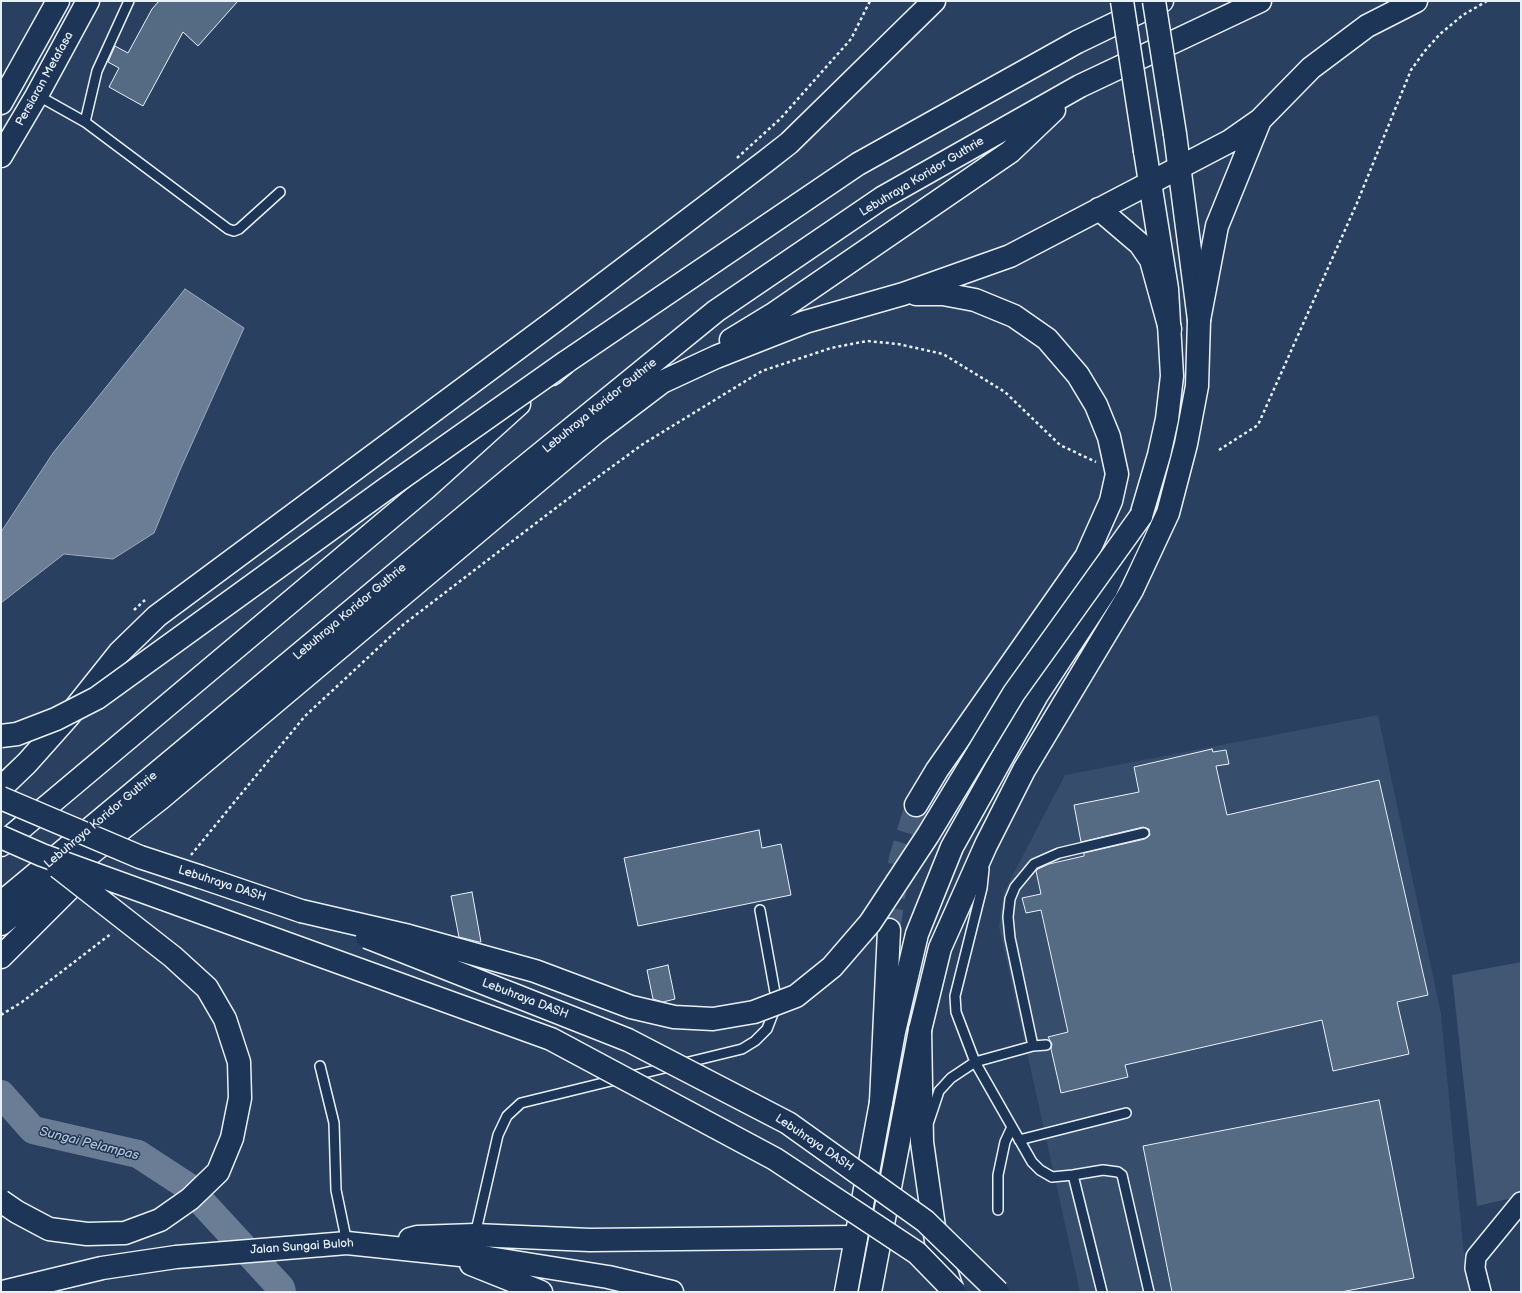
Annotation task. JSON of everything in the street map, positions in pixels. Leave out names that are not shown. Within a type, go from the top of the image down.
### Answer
[{"type":"main road","points":[[1,103],[58,1]]},
{"type":"main road","name":"Persiaran Metafasa","points":[[1,156],[37,95],[88,1]]},
{"type":"main road","points":[[1,788],[27,763],[68,717],[119,653],[157,616],[556,320],[789,143],[934,1]]},
{"type":"main road","points":[[846,1292],[894,1032],[918,934],[952,847],[1037,695],[1106,590],[1141,516],[1159,455],[1167,419],[1172,376],[1167,289],[1122,1]]},
{"type":"main road","points":[[870,1292],[920,1030],[940,948],[986,845],[1024,770],[1132,590],[1168,513],[1186,444],[1197,386],[1199,320],[1180,168],[1154,1]]},
{"type":"main road","points":[[1,736],[17,734],[56,719],[97,698],[383,491],[566,362],[858,164],[1077,42],[1162,1]]},
{"type":"main road","name":"Lebuhraya Koridor Guthrie","points":[[1,903],[512,477],[716,311],[882,198],[1080,86],[1260,1]]},
{"type":"main road","points":[[662,382],[716,357],[805,322],[903,294],[1010,256],[1099,208],[1180,168],[1230,141],[1260,120],[1311,68],[1367,26],[1416,1]]},
{"type":"main road","points":[[1,924],[161,798],[596,432],[662,382],[772,315],[1010,152],[1080,86]]},
{"type":"main road","points":[[1199,320],[1218,226],[1260,120]]},
{"type":"main road","points":[[1099,208],[1140,244],[1151,260],[1170,329]]},
{"type":"main road","points":[[903,294],[943,294],[975,300],[1014,316],[1047,339],[1078,375],[1096,405],[1109,437],[1117,474],[1111,501],[1086,557],[936,770],[916,805]]},
{"type":"main road","points":[[1,845],[426,488],[566,362]]},
{"type":"main road","points":[[301,911],[409,936],[535,971],[631,1007],[674,1017],[713,1019],[754,1012],[796,996],[832,967],[870,923],[928,835],[1014,693],[1141,516]]},
{"type":"main road","name":"Lebuhraya DASH","points":[[1,798],[140,857],[301,911],[628,1040],[788,1123],[925,1221],[998,1292]]},
{"type":"main road","points":[[1,958],[161,798]]},
{"type":"main road","points":[[1,837],[42,855],[551,1039],[775,1159],[917,1253],[954,1292]]},
{"type":"main road","points":[[1,1201],[17,1212],[49,1229],[87,1234],[125,1233],[160,1220],[190,1199],[218,1172],[232,1138],[240,1098],[239,1062],[225,1019],[206,988],[167,952],[42,855]]},
{"type":"main road","points":[[881,1102],[889,930]]},
{"type":"main road","points":[[920,1030],[922,1142],[936,1241],[954,1292]]},
{"type":"main road","points":[[388,1246],[417,1237],[475,1235],[590,1240],[856,1237]]},
{"type":"main road","name":"Jalan Sungai Buloh","points":[[3,1292],[102,1268],[176,1257],[337,1243],[388,1246],[442,1252],[608,1277],[672,1292]]},
{"type":"main road","points":[[442,1252],[541,1292]]},
{"type":"street","points":[[1481,1292],[1475,1268],[1476,1257],[1521,1202]]},
{"type":"lane","points":[[85,122],[97,71],[129,1]]},
{"type":"lane","points":[[37,95],[85,122],[228,229],[234,231],[239,229],[280,192]]},
{"type":"lane","points":[[1033,1046],[1010,938],[1008,918],[1010,899],[1015,887],[1034,864],[1059,853],[1144,833]]},
{"type":"lane","points":[[986,845],[982,888],[954,996],[956,1012],[975,1062],[1032,1162],[1040,1170],[1052,1177],[1103,1170],[1118,1172],[1122,1175],[1149,1292]]},
{"type":"lane","points":[[475,1235],[498,1135],[507,1116],[522,1103],[742,1049],[755,1041],[767,1029],[774,1011],[776,998],[760,910]]},
{"type":"lane","points":[[922,1142],[939,1091],[951,1078],[975,1062],[1033,1046],[1046,1046]]},
{"type":"lane","points":[[320,1066],[334,1123],[337,1243]]},
{"type":"lane","points":[[1019,1140],[1126,1113]]},
{"type":"lane","points":[[998,1210],[998,1175],[1005,1142],[1012,1127]]},
{"type":"lane","points":[[1073,1175],[1102,1292]]},
{"type":"path","points":[[733,161],[780,119],[851,39],[870,1]]},
{"type":"path","points":[[1219,450],[1258,425],[1357,203],[1412,70],[1424,52],[1440,34],[1463,15],[1487,1]]},
{"type":"path","points":[[189,856],[304,716],[404,624],[561,504],[643,444],[762,371],[831,348],[867,341],[898,344],[943,354],[1005,392],[1060,445],[1096,462]]},
{"type":"path","points":[[1,1015],[22,1002],[115,930]]},
{"type":"shaded area","points":[[185,289],[244,328],[180,470],[154,533],[113,559],[64,554],[1,603],[1,532],[53,453]]},
{"type":"shaded area","points":[[1378,715],[1441,1014],[1465,1265],[1470,1292],[1080,1292],[999,926],[1004,892],[1065,775]]},
{"type":"shaded area","points":[[1521,962],[1521,1196],[1477,1206],[1452,975]]},
{"type":"building","points":[[159,1],[238,1],[198,46],[183,32],[143,106],[109,87],[119,68],[108,62],[115,46],[128,53],[152,9]]},
{"type":"building","points":[[1212,749],[1213,752],[1226,750],[1229,764],[1216,766],[1227,815],[1379,780],[1428,995],[1397,1002],[1409,1054],[1333,1071],[1322,1020],[1125,1065],[1128,1077],[1061,1093],[1051,1049],[1052,1044],[1048,1037],[1068,1032],[1041,910],[1026,913],[1022,898],[1041,894],[1036,871],[1038,869],[1049,864],[1084,856],[1084,853],[1145,839],[1150,835],[1149,829],[1143,827],[1081,842],[1074,805],[1139,792],[1134,767]]},
{"type":"building","points":[[759,830],[762,848],[781,844],[791,895],[638,926],[624,858]]},
{"type":"building","points":[[472,892],[481,942],[459,937],[451,896]]},
{"type":"building","points":[[668,965],[675,999],[663,1002],[653,999],[647,970]]},
{"type":"building","points":[[1379,1100],[1414,1278],[1341,1292],[1172,1292],[1143,1146]]},
{"type":"waterway","name":"Sungai Pelampas","points":[[1,1094],[33,1130],[138,1154],[187,1186],[281,1288],[282,1292]]},
{"type":"tunnel","points":[[889,930],[900,858],[916,805]]}]
